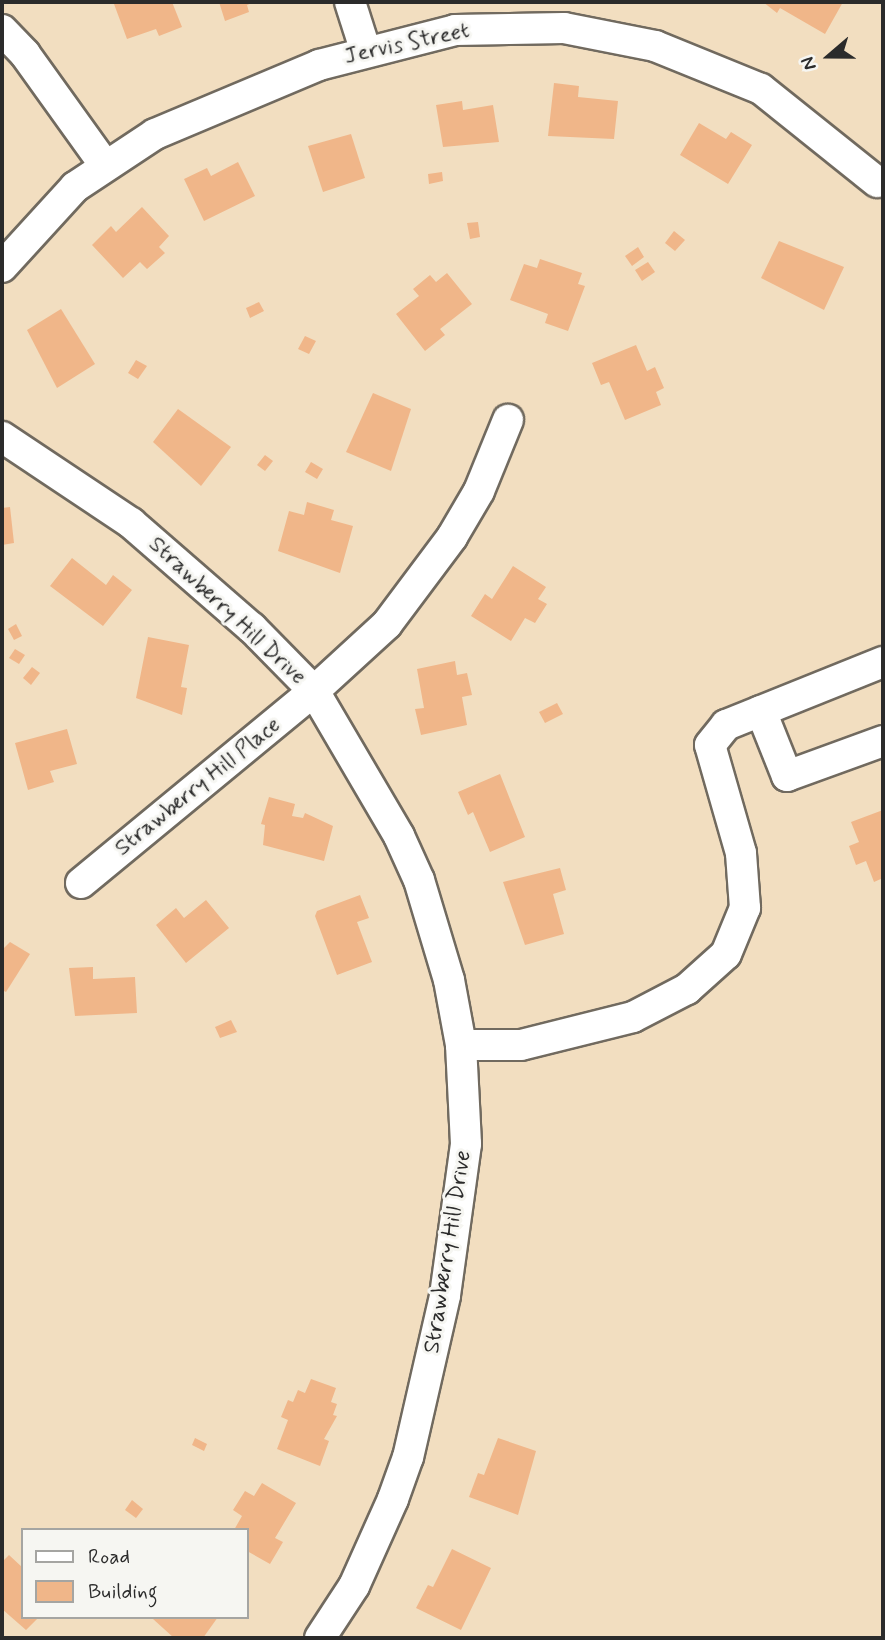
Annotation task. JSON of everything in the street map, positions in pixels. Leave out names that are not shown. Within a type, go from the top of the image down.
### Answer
[{"type":"street","points":[[350,2],[365,50]]},
{"type":"street","name":"Jervis Street","points":[[2,267],[37,224],[104,164],[167,129],[365,50],[455,30],[501,27],[564,28],[655,46],[761,89],[877,182]]},
{"type":"street","points":[[2,30],[25,54],[104,164]]},
{"type":"street","name":"Strawberry Hill Place","points":[[81,883],[314,691],[387,624],[452,537],[479,491],[508,420]]},
{"type":"street","name":"Strawberry Hill Drive","points":[[2,437],[131,523],[252,628],[314,691],[370,782],[419,880],[449,980],[461,1045],[466,1144],[460,1205],[445,1296],[408,1457],[373,1548],[320,1638]]},
{"type":"street","points":[[461,1045],[521,1045],[633,1017],[687,989],[726,954],[745,908],[741,853],[712,764],[710,746],[726,725],[883,663]]},
{"type":"street","points":[[761,711],[787,776],[883,741]]},
{"type":"building","points":[[172,2],[182,27],[159,36],[156,29],[127,39],[114,4]]},
{"type":"building","points":[[219,2],[255,2],[247,5],[249,12],[225,21]]},
{"type":"building","points":[[763,2],[843,2],[825,34],[780,8],[777,13]]},
{"type":"building","points":[[554,83],[579,86],[578,97],[618,101],[614,139],[548,136]]},
{"type":"building","points":[[462,101],[463,110],[493,105],[499,142],[443,147],[436,105]]},
{"type":"building","points":[[699,123],[726,139],[731,132],[752,145],[728,184],[680,155]]},
{"type":"building","points":[[351,134],[365,178],[323,192],[308,146]]},
{"type":"building","points":[[238,162],[255,196],[204,221],[184,179],[207,168],[211,176]]},
{"type":"building","points":[[442,172],[443,181],[429,184],[428,174]]},
{"type":"building","points":[[142,207],[169,236],[159,247],[165,253],[147,269],[140,262],[123,278],[92,245],[111,226],[116,232]]},
{"type":"building","points":[[478,222],[480,237],[470,239],[467,223]]},
{"type":"building","points":[[674,231],[685,240],[675,251],[665,243]]},
{"type":"building","points":[[779,241],[844,267],[824,310],[761,278]]},
{"type":"building","points":[[638,247],[644,257],[632,266],[625,256]]},
{"type":"building","points":[[540,259],[582,273],[578,284],[585,286],[568,331],[545,323],[548,314],[510,300],[524,264],[537,268]]},
{"type":"building","points":[[648,262],[655,272],[642,281],[635,270]]},
{"type":"building","points":[[447,273],[472,304],[440,329],[445,335],[425,351],[396,314],[419,296],[413,289],[430,275],[436,282]]},
{"type":"building","points":[[259,302],[264,311],[250,318],[246,308]]},
{"type":"building","points":[[61,309],[95,364],[57,388],[27,330]]},
{"type":"building","points":[[305,336],[316,341],[309,354],[298,349]]},
{"type":"building","points":[[636,345],[647,371],[655,367],[664,388],[656,392],[661,405],[625,420],[609,382],[601,385],[592,363]]},
{"type":"building","points":[[136,360],[147,366],[138,379],[128,373]]},
{"type":"building","points":[[373,393],[411,409],[391,471],[346,452]]},
{"type":"building","points":[[178,409],[231,447],[201,486],[153,442]]},
{"type":"building","points":[[265,455],[273,461],[265,471],[257,465]]},
{"type":"building","points":[[311,462],[323,469],[317,479],[305,472]]},
{"type":"building","points":[[307,502],[334,510],[331,520],[353,526],[340,573],[278,551],[289,511],[304,515]]},
{"type":"building","points":[[10,507],[14,543],[2,545],[2,508]]},
{"type":"building","points":[[72,558],[106,585],[113,575],[132,590],[103,626],[50,586]]},
{"type":"building","points":[[513,566],[546,587],[538,599],[547,604],[535,623],[525,618],[511,641],[471,616],[485,594],[492,599]]},
{"type":"building","points":[[16,624],[22,636],[14,640],[8,629]]},
{"type":"building","points":[[148,637],[189,645],[181,687],[187,688],[182,715],[136,698]]},
{"type":"building","points":[[15,649],[25,655],[19,664],[9,658]]},
{"type":"building","points":[[455,661],[457,675],[467,673],[472,695],[462,697],[467,725],[421,735],[415,709],[424,708],[417,669]]},
{"type":"building","points":[[32,667],[40,673],[31,685],[23,678]]},
{"type":"building","points":[[557,703],[563,714],[545,723],[539,712]]},
{"type":"building","points":[[67,729],[77,764],[50,771],[54,782],[28,790],[15,743]]},
{"type":"building","points":[[500,774],[525,837],[490,852],[473,812],[468,815],[458,792]]},
{"type":"building","points":[[269,797],[295,804],[292,816],[303,818],[305,813],[333,826],[324,861],[263,845],[265,825],[261,824]]},
{"type":"building","points":[[883,810],[883,878],[874,882],[866,861],[856,865],[849,846],[859,842],[851,822]]},
{"type":"building","points":[[560,868],[566,890],[553,894],[564,934],[525,945],[503,882]]},
{"type":"building","points":[[360,895],[369,918],[357,922],[372,962],[337,975],[315,916],[317,911]]},
{"type":"building","points":[[206,900],[229,928],[186,963],[156,925],[176,908],[184,918]]},
{"type":"building","points":[[10,942],[30,954],[6,992],[2,990],[2,950]]},
{"type":"building","points":[[93,967],[93,979],[135,977],[137,1013],[75,1016],[69,968]]},
{"type":"building","points":[[231,1020],[237,1032],[220,1038],[215,1027]]},
{"type":"building","points":[[311,1379],[336,1388],[331,1402],[337,1404],[333,1415],[337,1416],[324,1439],[329,1441],[320,1466],[277,1449],[288,1420],[281,1417],[288,1400],[293,1402],[298,1390],[305,1393]]},
{"type":"building","points":[[195,1438],[207,1444],[204,1451],[192,1445]]},
{"type":"building","points":[[498,1438],[536,1451],[518,1515],[469,1497],[478,1473],[484,1475]]},
{"type":"building","points":[[262,1483],[296,1503],[275,1538],[283,1542],[270,1564],[248,1552],[248,1528],[235,1528],[242,1516],[233,1510],[245,1491],[254,1496]]},
{"type":"building","points":[[132,1500],[143,1509],[136,1518],[125,1510]]},
{"type":"building","points":[[452,1549],[491,1568],[461,1630],[416,1608],[428,1585],[433,1587]]},
{"type":"building","points":[[9,1555],[21,1566],[21,1619],[37,1619],[26,1630],[2,1609],[2,1562]]},
{"type":"building","points":[[153,1619],[217,1619],[203,1638],[174,1638]]}]
